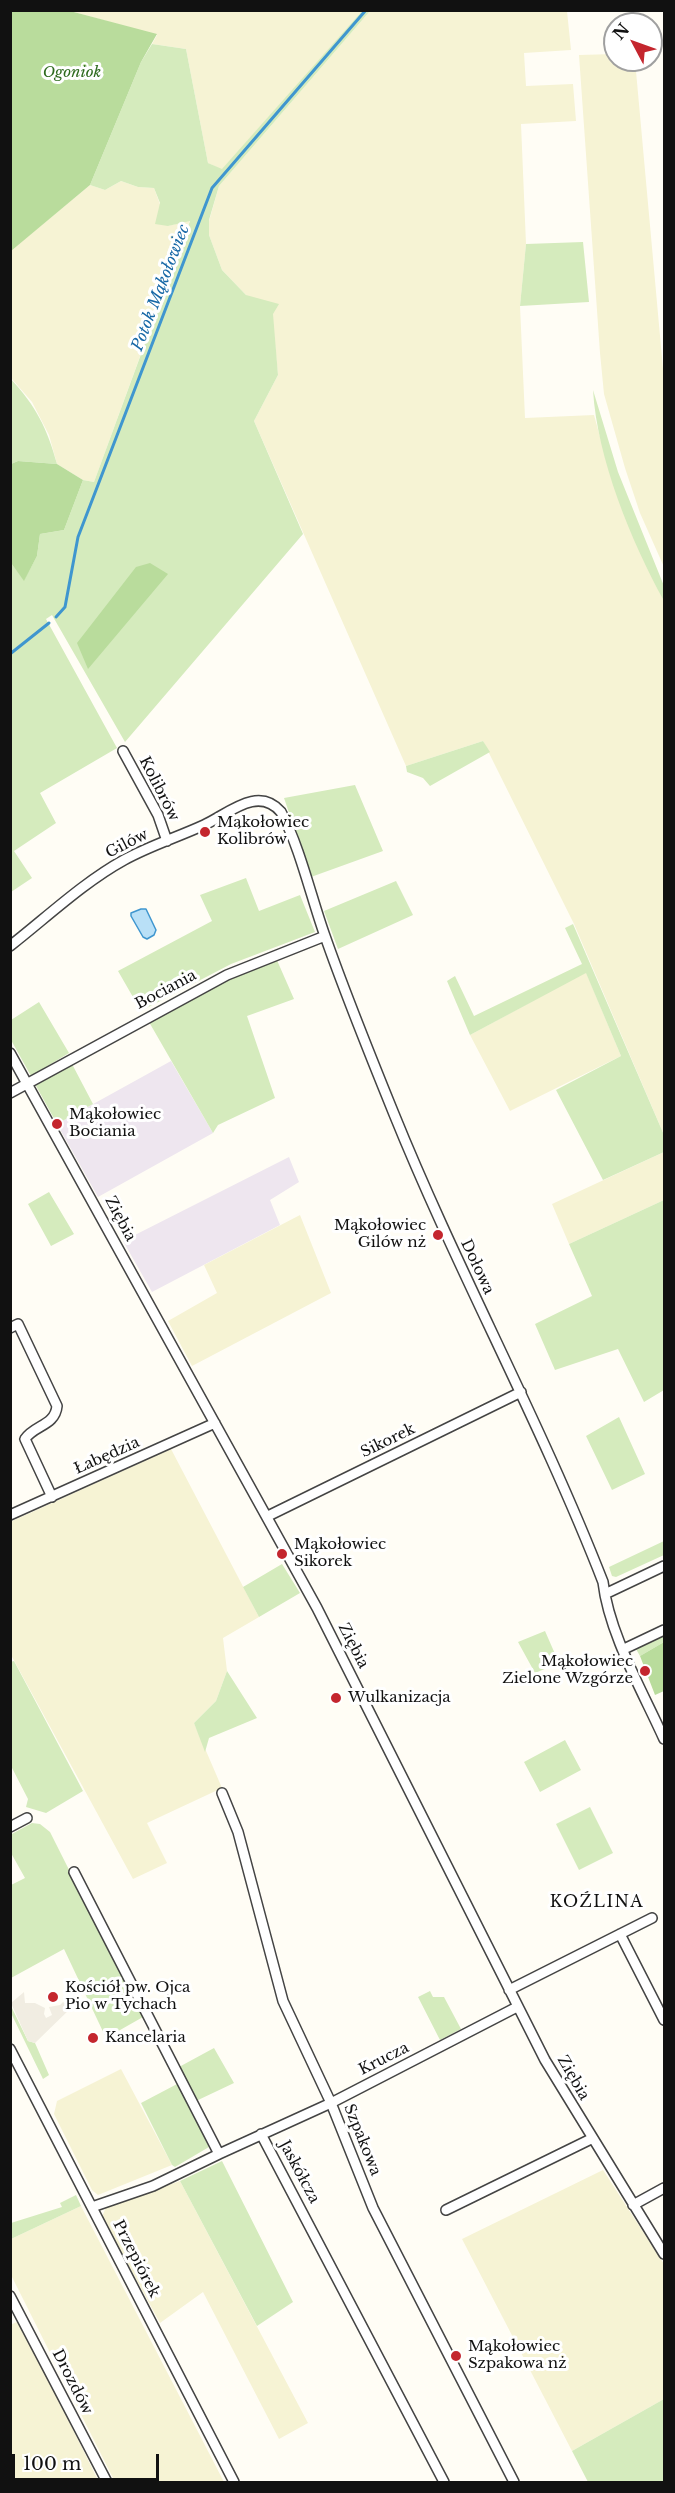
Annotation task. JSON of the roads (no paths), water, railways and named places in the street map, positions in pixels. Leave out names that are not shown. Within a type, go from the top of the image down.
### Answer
[{"type":"street","name":"Kolibrów","points":[[123,751],[158,815],[167,841]]},
{"type":"street","name":"Gilów","points":[[10,945],[117,864],[219,818],[245,803],[260,799],[273,803]]},
{"type":"street","name":"Dołowa","points":[[273,803],[284,817],[325,936],[429,1196],[592,1554],[624,1649],[664,1739]]},
{"type":"street","name":"Bociania","points":[[10,1093],[227,975],[325,936]]},
{"type":"street","name":"Ziębia","points":[[10,1053],[214,1423],[268,1516],[371,1712],[517,2007],[591,2139],[664,2254]]},
{"type":"street","points":[[10,1328],[18,1324],[57,1406],[50,1422],[29,1433],[25,1439],[52,1497]]},
{"type":"street","name":"Sikorek","points":[[268,1516],[520,1392]]},
{"type":"street","name":"Łabędzia","points":[[10,1515],[214,1423]]},
{"type":"street","points":[[605,1594],[664,1566]]},
{"type":"street","points":[[624,1649],[664,1630]]},
{"type":"street","name":"Szpakowa","points":[[222,1793],[238,1832],[283,2001],[331,2103],[373,2208],[514,2482]]},
{"type":"street","points":[[10,1827],[27,1818]]},
{"type":"street","points":[[74,1872],[219,2154],[153,2186],[92,2207]]},
{"type":"street","points":[[509,1990],[652,1918]]},
{"type":"street","points":[[620,1934],[664,2020]]},
{"type":"street","name":"Krucza","points":[[261,2134],[331,2103],[517,2007]]},
{"type":"street","name":"Przepiórek","points":[[10,2049],[234,2482]]},
{"type":"street","name":"Jaskółcza","points":[[219,2154],[261,2134],[444,2482]]},
{"type":"street","points":[[446,2210],[591,2139]]},
{"type":"street","points":[[633,2205],[664,2188]]},
{"type":"street","name":"Drozdów","points":[[10,2296],[107,2482]]},
{"type":"water","points":[[146,909],[156,930],[154,935],[147,939],[143,937],[131,916],[131,913]]},
{"type":"waterway","name":"Potok Mąkołowiec","points":[[56,617],[65,607],[78,537],[212,188],[366,10]]},
{"type":"waterway","name":"Potok Mąkołowiec","points":[[10,654],[49,623]]},
{"type":"place","name":"Mąkołowiec Kolibrów","points":[[205,832]]},
{"type":"place","name":"Mąkołowiec Bociania","points":[[57,1124]]},
{"type":"place","name":"Mąkołowiec Gilów nż","points":[[438,1235]]},
{"type":"place","name":"Mąkołowiec Sikorek","points":[[282,1554]]},
{"type":"place","name":"Mąkołowiec Zielone Wzgórze","points":[[645,1671]]},
{"type":"place","name":"Wulkanizacja","points":[[336,1698]]},
{"type":"place","name":"Kościół pw. Ojca Pio w Tychach","points":[[53,1997]]},
{"type":"place","name":"Kancelaria","points":[[93,2038]]},
{"type":"place","name":"Mąkołowiec Szpakowa nż","points":[[456,2356]]},
{"type":"district","name":"KOŹLINA","points":[[597,1902]]},
{"type":"park label","name":"Ogoniok","points":[[72,73]]}]
